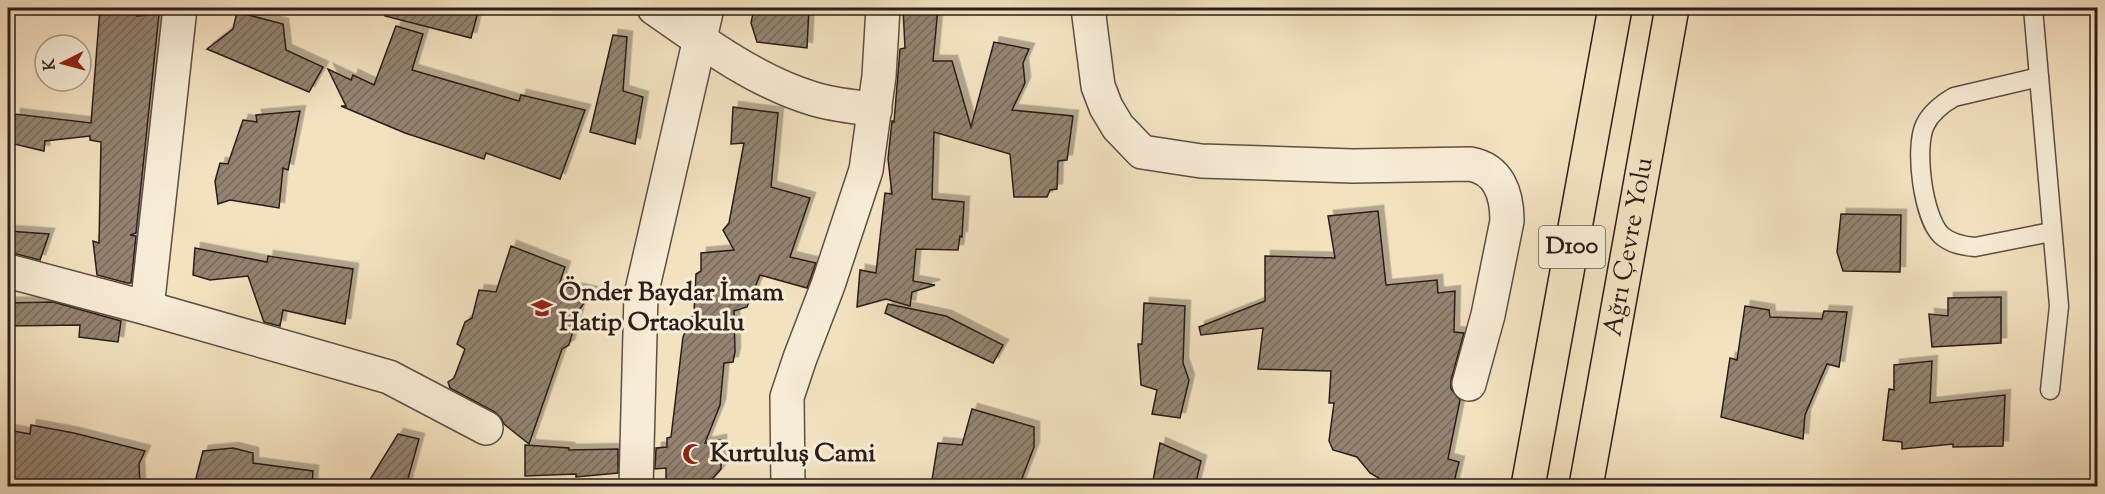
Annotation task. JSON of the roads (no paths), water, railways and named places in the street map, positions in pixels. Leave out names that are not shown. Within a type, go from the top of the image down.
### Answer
[{"type":"highway","name":"D100","points":[[1528,486],[1615,8]]},
{"type":"highway","name":"Ağrı Çevre Yolu","points":[[1586,486],[1672,8]]},
{"type":"street","points":[[147,308],[180,8]]},
{"type":"street","points":[[654,8],[701,41],[768,80],[811,99],[875,110]]},
{"type":"street","points":[[636,486],[641,295],[707,8]]},
{"type":"street","points":[[788,486],[787,397],[828,285],[866,170],[875,110],[884,8]]},
{"type":"street","points":[[1091,8],[1089,16],[1098,86],[1106,108],[1118,127],[1142,152],[1225,162],[1353,166],[1470,164],[1480,166],[1494,176],[1504,195],[1507,221],[1488,315],[1469,384]]},
{"type":"street","points":[[8,271],[389,377],[486,428]]},
{"type":"lane","points":[[2033,8],[2059,306],[2050,390]]},
{"type":"lane","points":[[2039,77],[1954,97],[1943,103],[1933,112],[1923,130],[1919,149],[1920,162],[1929,215],[1934,227],[1952,243],[1975,246],[2051,232]]},
{"type":"place","name":"Önder Baydar İmam Hatip Ortaokulu","points":[[542,308]]},
{"type":"place","name":"Kurtuluş Cami","points":[[693,454]]}]
